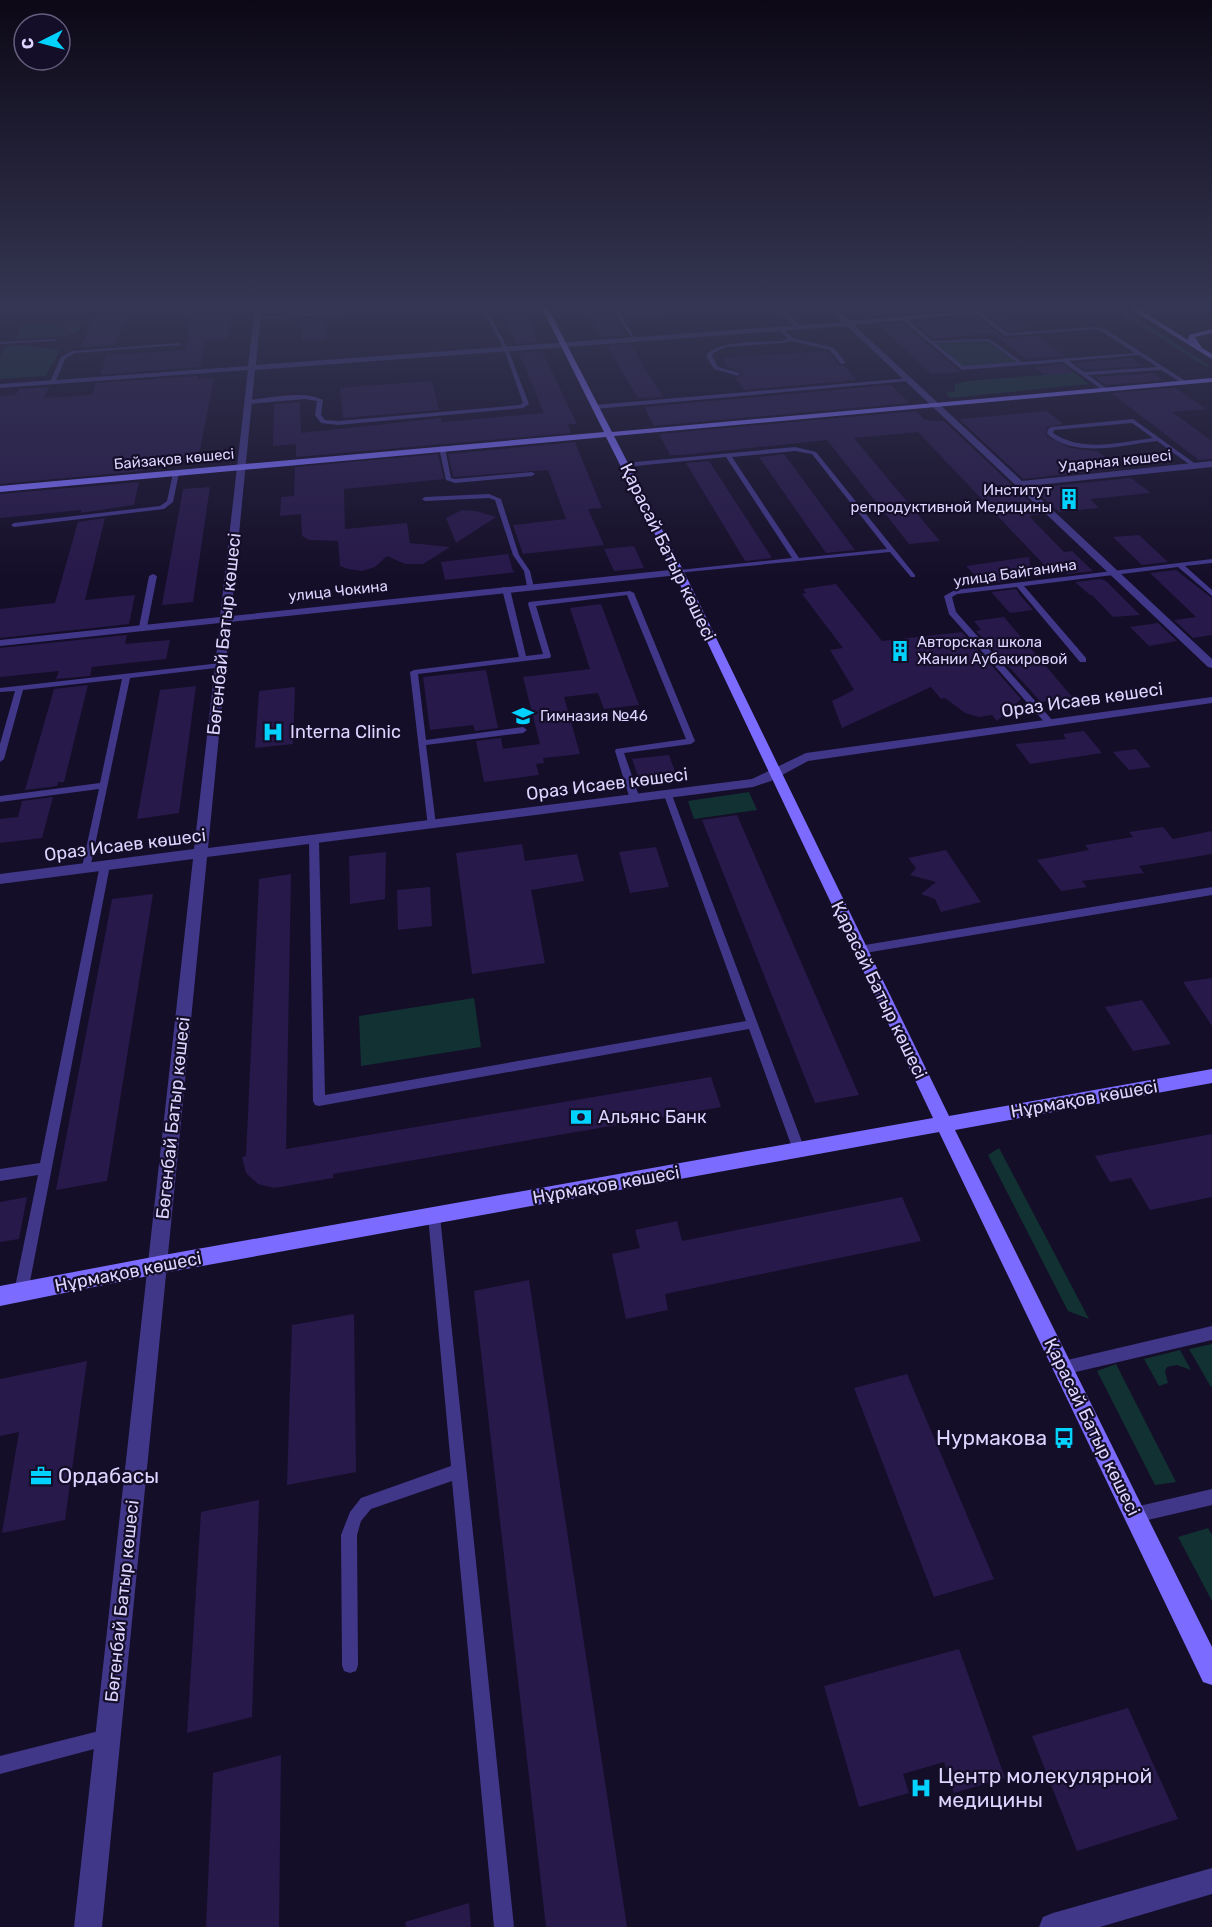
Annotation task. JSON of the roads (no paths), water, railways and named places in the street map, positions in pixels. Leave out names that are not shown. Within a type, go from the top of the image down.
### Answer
[{"type":"street","name":"Бөгенбай Батыр көшесі","points":[[88,1927],[249,398]]},
{"type":"street","name":"Қарасай Батыр көшесі","points":[[590,398],[680,572],[859,950],[1212,1673]]},
{"type":"street","points":[[930,398],[1212,665]]},
{"type":"street","name":"Байзақов көшесі","points":[[0,489],[996,398]]},
{"type":"street","name":"Ударная көшесі","points":[[1021,484],[1212,464]]},
{"type":"street","name":"улица Чокина","points":[[0,643],[680,572]]},
{"type":"street","name":"Ораз Исаев көшесі","points":[[0,879],[314,841],[753,783],[806,757],[1212,700]]},
{"type":"street","name":"Нұрмақов көшесі","points":[[0,1296],[158,1265],[1212,1076]]},
{"type":"street","points":[[1053,1927],[1212,1881]]},
{"type":"lane","points":[[249,402],[295,398]]},
{"type":"lane","points":[[310,398],[320,400],[318,415],[323,422],[338,423],[522,407],[526,404],[524,398]]},
{"type":"lane","points":[[595,407],[697,398]]},
{"type":"lane","points":[[1158,439],[1071,446],[1057,441],[1050,434],[1051,429],[1133,421],[1158,439],[1195,466]]},
{"type":"lane","points":[[442,448],[448,479],[455,481],[532,474]]},
{"type":"lane","points":[[625,465],[795,449],[814,453],[913,576]]},
{"type":"lane","points":[[728,455],[797,560]]},
{"type":"lane","points":[[14,525],[162,508],[170,502],[176,473]]},
{"type":"lane","points":[[425,499],[489,496],[498,498],[516,555],[527,571],[531,586]]},
{"type":"lane","points":[[680,572],[893,550]]},
{"type":"lane","name":"улица Байганина","points":[[1050,723],[952,612],[948,596],[956,592],[1212,561]]},
{"type":"lane","points":[[1180,565],[1212,594]]},
{"type":"lane","points":[[143,627],[153,576]]},
{"type":"lane","points":[[1019,584],[1083,660]]},
{"type":"lane","points":[[506,589],[523,659]]},
{"type":"lane","points":[[431,825],[414,672],[547,656],[532,604],[630,593],[691,741],[619,751],[635,799]]},
{"type":"lane","points":[[0,690],[221,664]]},
{"type":"lane","points":[[87,867],[128,675]]},
{"type":"lane","points":[[0,759],[20,687]]},
{"type":"lane","points":[[423,743],[523,730]]},
{"type":"lane","points":[[0,799],[104,785]]},
{"type":"lane","points":[[668,795],[799,1150]]},
{"type":"lane","points":[[314,841],[319,1101],[752,1024]]},
{"type":"lane","points":[[21,1292],[105,865]]},
{"type":"lane","points":[[859,950],[1212,891]]},
{"type":"lane","points":[[0,1175],[45,1168]]},
{"type":"lane","points":[[434,1216],[504,1927]]},
{"type":"lane","points":[[1063,1368],[1212,1334]]},
{"type":"lane","points":[[350,1665],[349,1535],[355,1517],[366,1503],[459,1471]]},
{"type":"lane","points":[[1135,1515],[1212,1497]]},
{"type":"lane","points":[[0,1765],[108,1738]]},
{"type":"place","name":"Институт репродуктивной Медицины","points":[[1069,499]]},
{"type":"place","name":"Авторская школа Жании Аубакировой","points":[[900,651]]},
{"type":"place","name":"Гимназия №46","points":[[523,716]]},
{"type":"place","name":"Interna Clinic","points":[[273,732]]},
{"type":"place","name":"Альянс Банк","points":[[581,1117]]},
{"type":"place","name":"Нурмакова","points":[[1064,1438]]},
{"type":"place","name":"Ордабасы","points":[[41,1476]]},
{"type":"place","name":"Центр молекулярной медицины","points":[[921,1788]]}]
